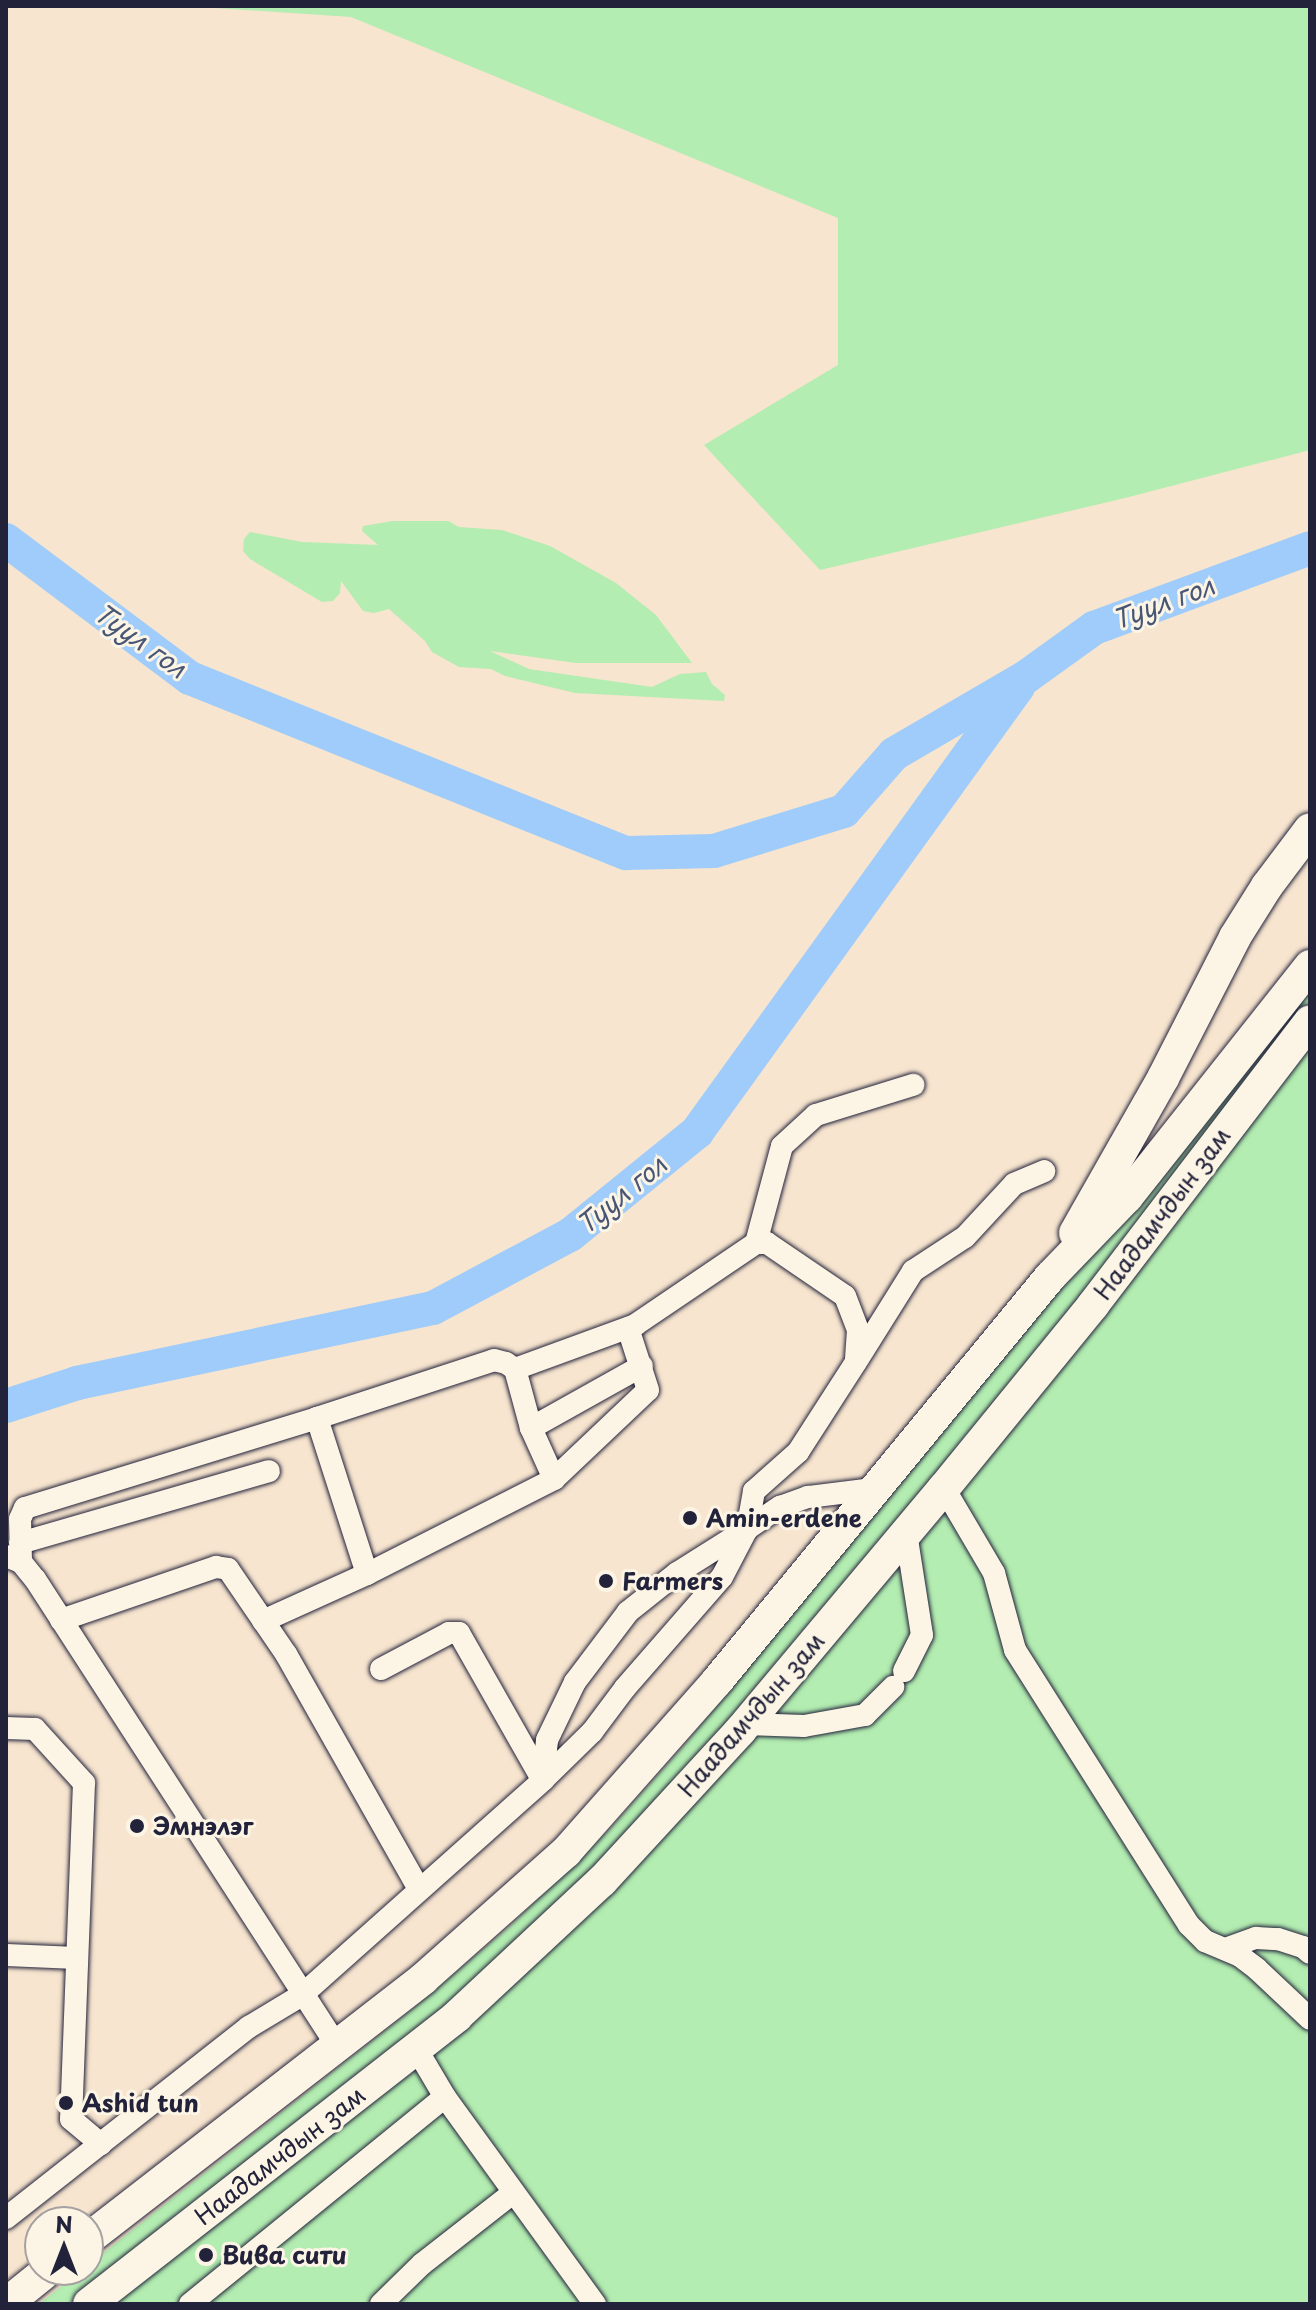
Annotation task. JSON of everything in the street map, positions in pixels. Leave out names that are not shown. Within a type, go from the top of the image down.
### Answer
[{"type":"highway","points":[[1050,1277],[1163,1078],[1235,937],[1267,886],[1310,829]]},
{"type":"highway","name":"Наадамчдын зам","points":[[104,2227],[435,1968],[566,1852],[708,1692],[1050,1277],[1127,1197],[1310,966]]},
{"type":"highway","points":[[1209,1097],[1310,982]]},
{"type":"highway","name":"Наадамчдын зам","points":[[89,2304],[457,2016],[602,1881],[746,1724],[944,1488],[1093,1305],[1310,1021]]},
{"type":"highway","points":[[6,2304],[28,2286]]},
{"type":"street","points":[[756,1243],[782,1146],[816,1115],[913,1085]]},
{"type":"street","points":[[6,2218],[249,2027],[302,1995],[543,1780],[592,1732],[625,1688],[722,1577],[747,1529],[754,1491],[798,1452],[913,1271],[965,1237],[1014,1184],[1044,1171]]},
{"type":"street","points":[[337,2046],[16,1554],[20,1519],[25,1508],[40,1500],[317,1418],[494,1360],[515,1369],[628,1328],[756,1243],[767,1243],[845,1296],[858,1330],[856,1362]]},
{"type":"street","points":[[263,1621],[367,1574],[554,1479],[570,1460],[644,1397],[648,1390],[628,1328]]},
{"type":"street","points":[[531,1428],[642,1366]]},
{"type":"street","points":[[515,1369],[531,1428],[554,1479]]},
{"type":"street","points":[[317,1418],[367,1574]]},
{"type":"street","points":[[16,1554],[269,1471]]},
{"type":"street","points":[[944,1488],[994,1573],[1015,1650],[1189,1925],[1205,1941],[1225,1949],[1257,1969],[1310,2019]]},
{"type":"street","points":[[543,1780],[547,1740],[575,1682],[628,1612],[677,1573],[780,1507],[808,1497],[873,1489]]},
{"type":"street","points":[[746,1724],[804,1726],[865,1715],[898,1679],[922,1635],[906,1533]]},
{"type":"street","points":[[61,1620],[216,1567],[228,1569],[301,1679],[419,1889]]},
{"type":"street","points":[[381,1669],[449,1633],[459,1633],[543,1780]]},
{"type":"street","points":[[6,1728],[35,1729],[84,1783],[71,2119],[101,2144]]},
{"type":"street","points":[[1225,1949],[1256,1938],[1278,1939],[1303,1947],[1310,1953]]},
{"type":"street","points":[[6,1955],[77,1958]]},
{"type":"street","points":[[416,2048],[445,2097],[595,2304]]},
{"type":"street","points":[[190,2304],[445,2097]]},
{"type":"street","points":[[381,2304],[422,2264],[513,2193]]},
{"type":"green space","points":[[184,6],[1310,6],[1310,450],[1125,498],[820,570],[704,445],[838,365],[838,218],[351,17]]},
{"type":"green space","points":[[393,521],[448,521],[459,527],[502,530],[550,546],[616,583],[656,615],[692,663],[576,663],[490,651],[529,669],[652,687],[680,674],[706,672],[712,684],[725,695],[724,701],[575,693],[505,676],[491,669],[459,667],[432,652],[425,641],[389,609],[374,613],[363,611],[341,581],[340,593],[333,601],[322,602],[250,559],[243,551],[244,539],[250,532],[302,542],[378,545],[362,531],[363,526]]},
{"type":"green space","points":[[1310,974],[1310,2304],[39,2304],[62,2286],[104,2286],[104,2252],[415,2007],[508,1928],[609,1830],[686,1743]]},
{"type":"waterway","name":"Туул гол","points":[[6,540],[190,678],[626,853],[714,851],[844,811],[894,754],[1026,677],[1094,628],[1310,548]]},
{"type":"waterway","name":"Туул гол","points":[[6,1406],[77,1383],[433,1308],[570,1235],[697,1132],[1018,687]]},
{"type":"place","name":"Amin-erdene","points":[[690,1518]]},
{"type":"place","name":"Farmers","points":[[606,1581]]},
{"type":"place","name":"Эмнэлэг","points":[[137,1826]]},
{"type":"place","name":"Ashid tun","points":[[66,2103]]},
{"type":"place","name":"Вива сити","points":[[206,2255]]}]
